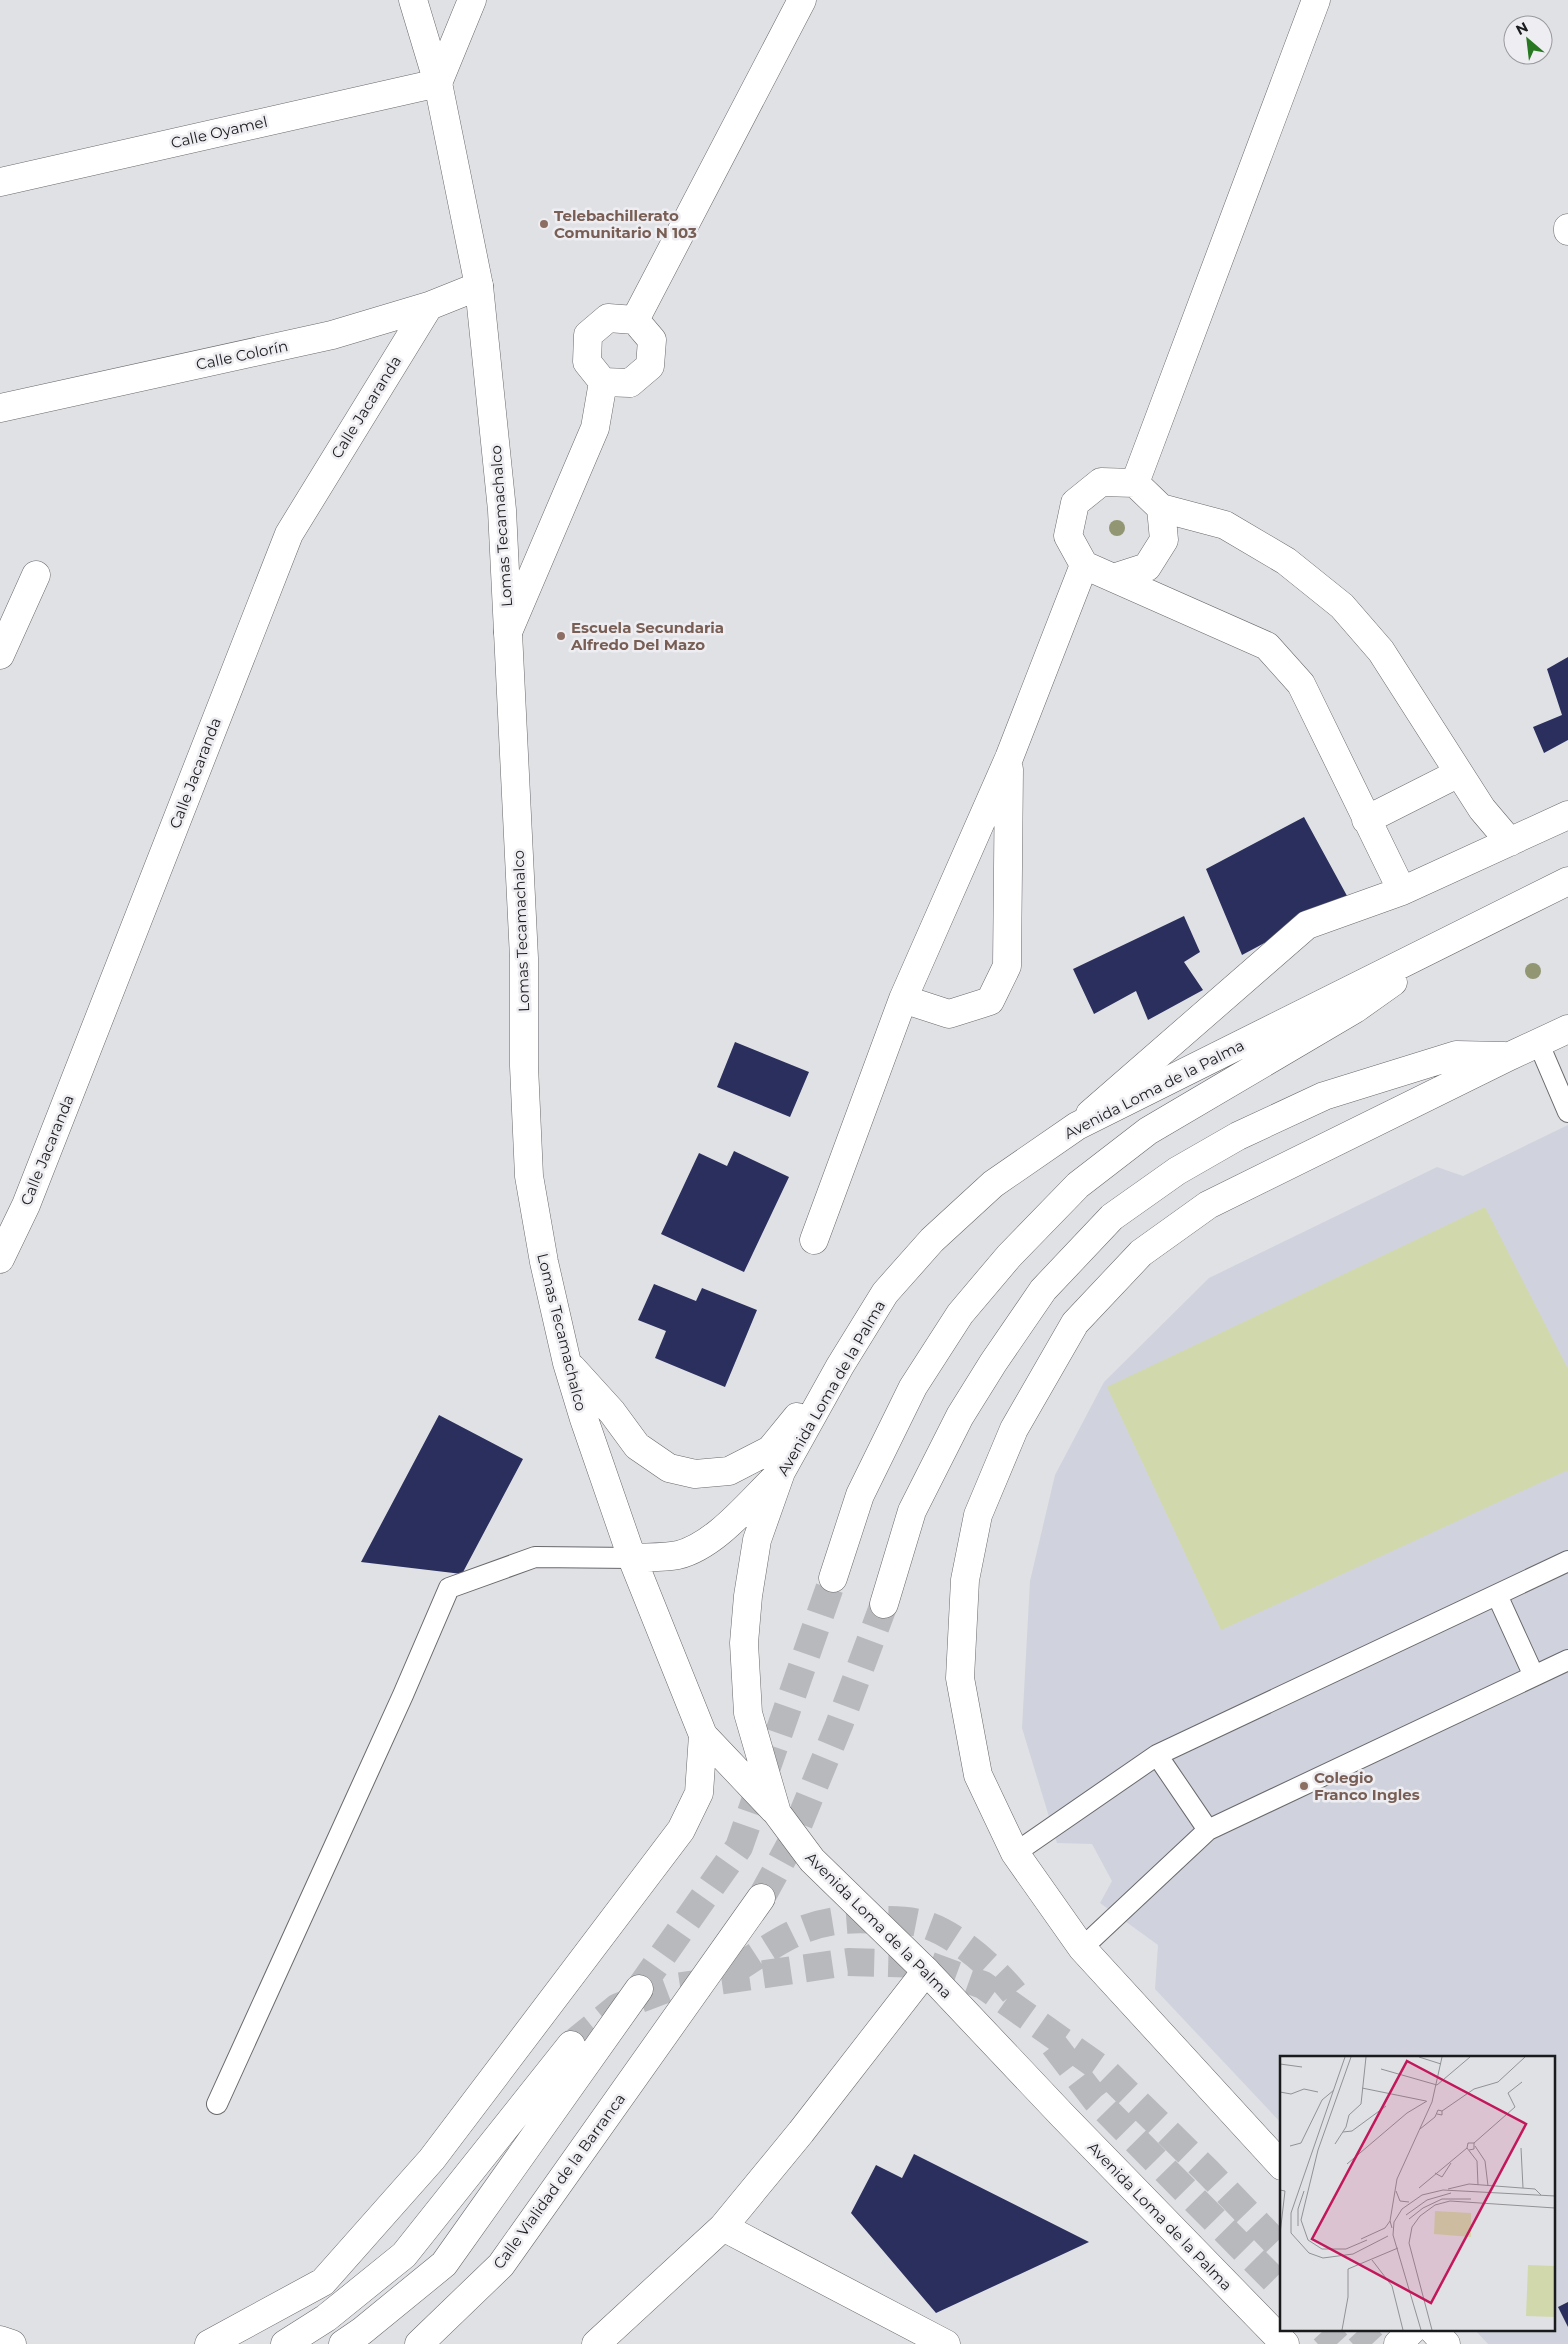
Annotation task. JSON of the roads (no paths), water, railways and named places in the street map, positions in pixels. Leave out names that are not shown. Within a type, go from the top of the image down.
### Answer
[{"type":"main road","name":"Lomas Tecamachalco","points":[[413,0],[438,83],[479,286],[502,510],[524,958],[524,1066],[529,1176],[544,1262],[567,1363],[632,1558],[703,1735],[777,1813]]},
{"type":"main road","points":[[438,83],[472,0]]},
{"type":"main road","points":[[635,320],[802,0]]},
{"type":"main road","points":[[1134,483],[1316,0]]},
{"type":"main road","name":"Calle Oyamel","points":[[0,182],[438,83]]},
{"type":"main road","name":"Calle Colorín","points":[[0,408],[332,335],[429,306],[479,286]]},
{"type":"main road","name":"Calle Jacaranda","points":[[0,1259],[26,1205],[288,534],[429,306]]},
{"type":"main road","points":[[608,318],[635,320],[652,340],[650,366],[630,384],[603,382],[587,362],[588,335],[608,318]]},
{"type":"main road","points":[[508,632],[595,428],[603,382]]},
{"type":"main road","points":[[1402,891],[1301,684],[1267,646],[1116,577],[1084,565],[1068,536],[1075,503],[1101,482],[1134,483],[1161,508],[1225,525],[1286,561],[1342,606],[1381,651],[1482,809],[1510,842]]},
{"type":"main road","points":[[1116,577],[1146,566],[1164,540],[1161,508]]},
{"type":"main road","points":[[814,1240],[903,999],[1009,758],[1084,565]]},
{"type":"main road","points":[[0,655],[36,575]]},
{"type":"main road","points":[[903,999],[949,1014],[990,1001],[1006,966],[1009,758]]},
{"type":"main road","points":[[1366,820],[1459,773]]},
{"type":"main road","points":[[1077,1126],[1307,925],[1402,891],[1568,815]]},
{"type":"main road","name":"Avenida Loma de la Palma","points":[[1284,2344],[1063,2116],[926,1971],[812,1860],[777,1813],[748,1713],[744,1643],[748,1596],[757,1540],[780,1472],[840,1366],[885,1293],[932,1240],[992,1184],[1077,1126],[1568,881]]},
{"type":"main road","points":[[833,1578],[860,1494],[914,1387],[960,1314],[1016,1248],[1078,1185],[1148,1131],[1355,1009],[1463,932]]},
{"type":"main road","points":[[1280,2164],[1082,1948],[1015,1853],[978,1775],[960,1678],[965,1580],[978,1515],[1010,1438],[1075,1323],[1141,1253],[1208,1205],[1568,1029]]},
{"type":"main road","points":[[884,1604],[912,1512],[960,1416],[1042,1290],[1112,1216],[1178,1171],[1221,1146],[1324,1096],[1456,1056],[1510,1056]]},
{"type":"main road","points":[[567,1363],[612,1412],[637,1446],[669,1468],[695,1474],[729,1471],[770,1450],[840,1366]]},
{"type":"main road","points":[[632,1558],[678,1555],[696,1548],[720,1532],[780,1472]]},
{"type":"main road","points":[[209,2344],[323,2282],[432,2159],[681,1830],[699,1793],[703,1735]]},
{"type":"main road","points":[[667,2030],[761,1898]]},
{"type":"main road","points":[[667,2030],[733,1971]]},
{"type":"main road","points":[[596,2344],[723,2227],[801,2132],[926,1971]]},
{"type":"main road","points":[[343,2344],[362,2331],[444,2264],[639,1989]]},
{"type":"main road","name":"Calle Vialidad de la Barranca","points":[[419,2344],[501,2265],[667,2030]]},
{"type":"main road","points":[[285,2344],[326,2318],[404,2255],[571,2045]]},
{"type":"main road","points":[[723,2227],[946,2344]]},
{"type":"main road","points":[[1398,2344],[1410,2332]]},
{"type":"main road","points":[[1435,2332],[1446,2344]]},
{"type":"main road","points":[[0,2340],[12,2344]]},
{"type":"lane","points":[[1538,1042],[1568,1112]]},
{"type":"lane","points":[[217,2104],[403,1695],[449,1588],[535,1557],[632,1558]]},
{"type":"lane","points":[[1015,1853],[1157,1755],[1568,1561]]},
{"type":"lane","points":[[1496,1595],[1534,1676]]},
{"type":"lane","points":[[1082,1948],[1208,1830],[1568,1660]]},
{"type":"lane","points":[[1157,1755],[1208,1830]]},
{"type":"tunnel","points":[[639,1989],[739,1847],[833,1578]]},
{"type":"tunnel","points":[[761,1898],[790,1845],[839,1725],[884,1604]]},
{"type":"tunnel","points":[[733,1971],[784,1939],[811,1927],[849,1920],[904,1921],[932,1927],[958,1941],[995,1972],[1014,1993]]},
{"type":"tunnel","points":[[571,2045],[618,2007],[669,1988],[848,1962],[925,1964],[983,1985],[1107,2073],[1207,2171],[1280,2247]]},
{"type":"tunnel","points":[[1054,2045],[1096,2100],[1280,2286]]},
{"type":"tunnel","points":[[1326,2332],[1337,2344]]},
{"type":"tunnel","points":[[1361,2332],[1372,2344]]},
{"type":"place","name":"Telebachillerato Comunitario N 103","points":[[544,224]]},
{"type":"place","name":"Escuela Secundaria Alfredo Del Mazo","points":[[561,636]]},
{"type":"place","name":"Colegio Franco Ingles","points":[[1304,1786]]}]
